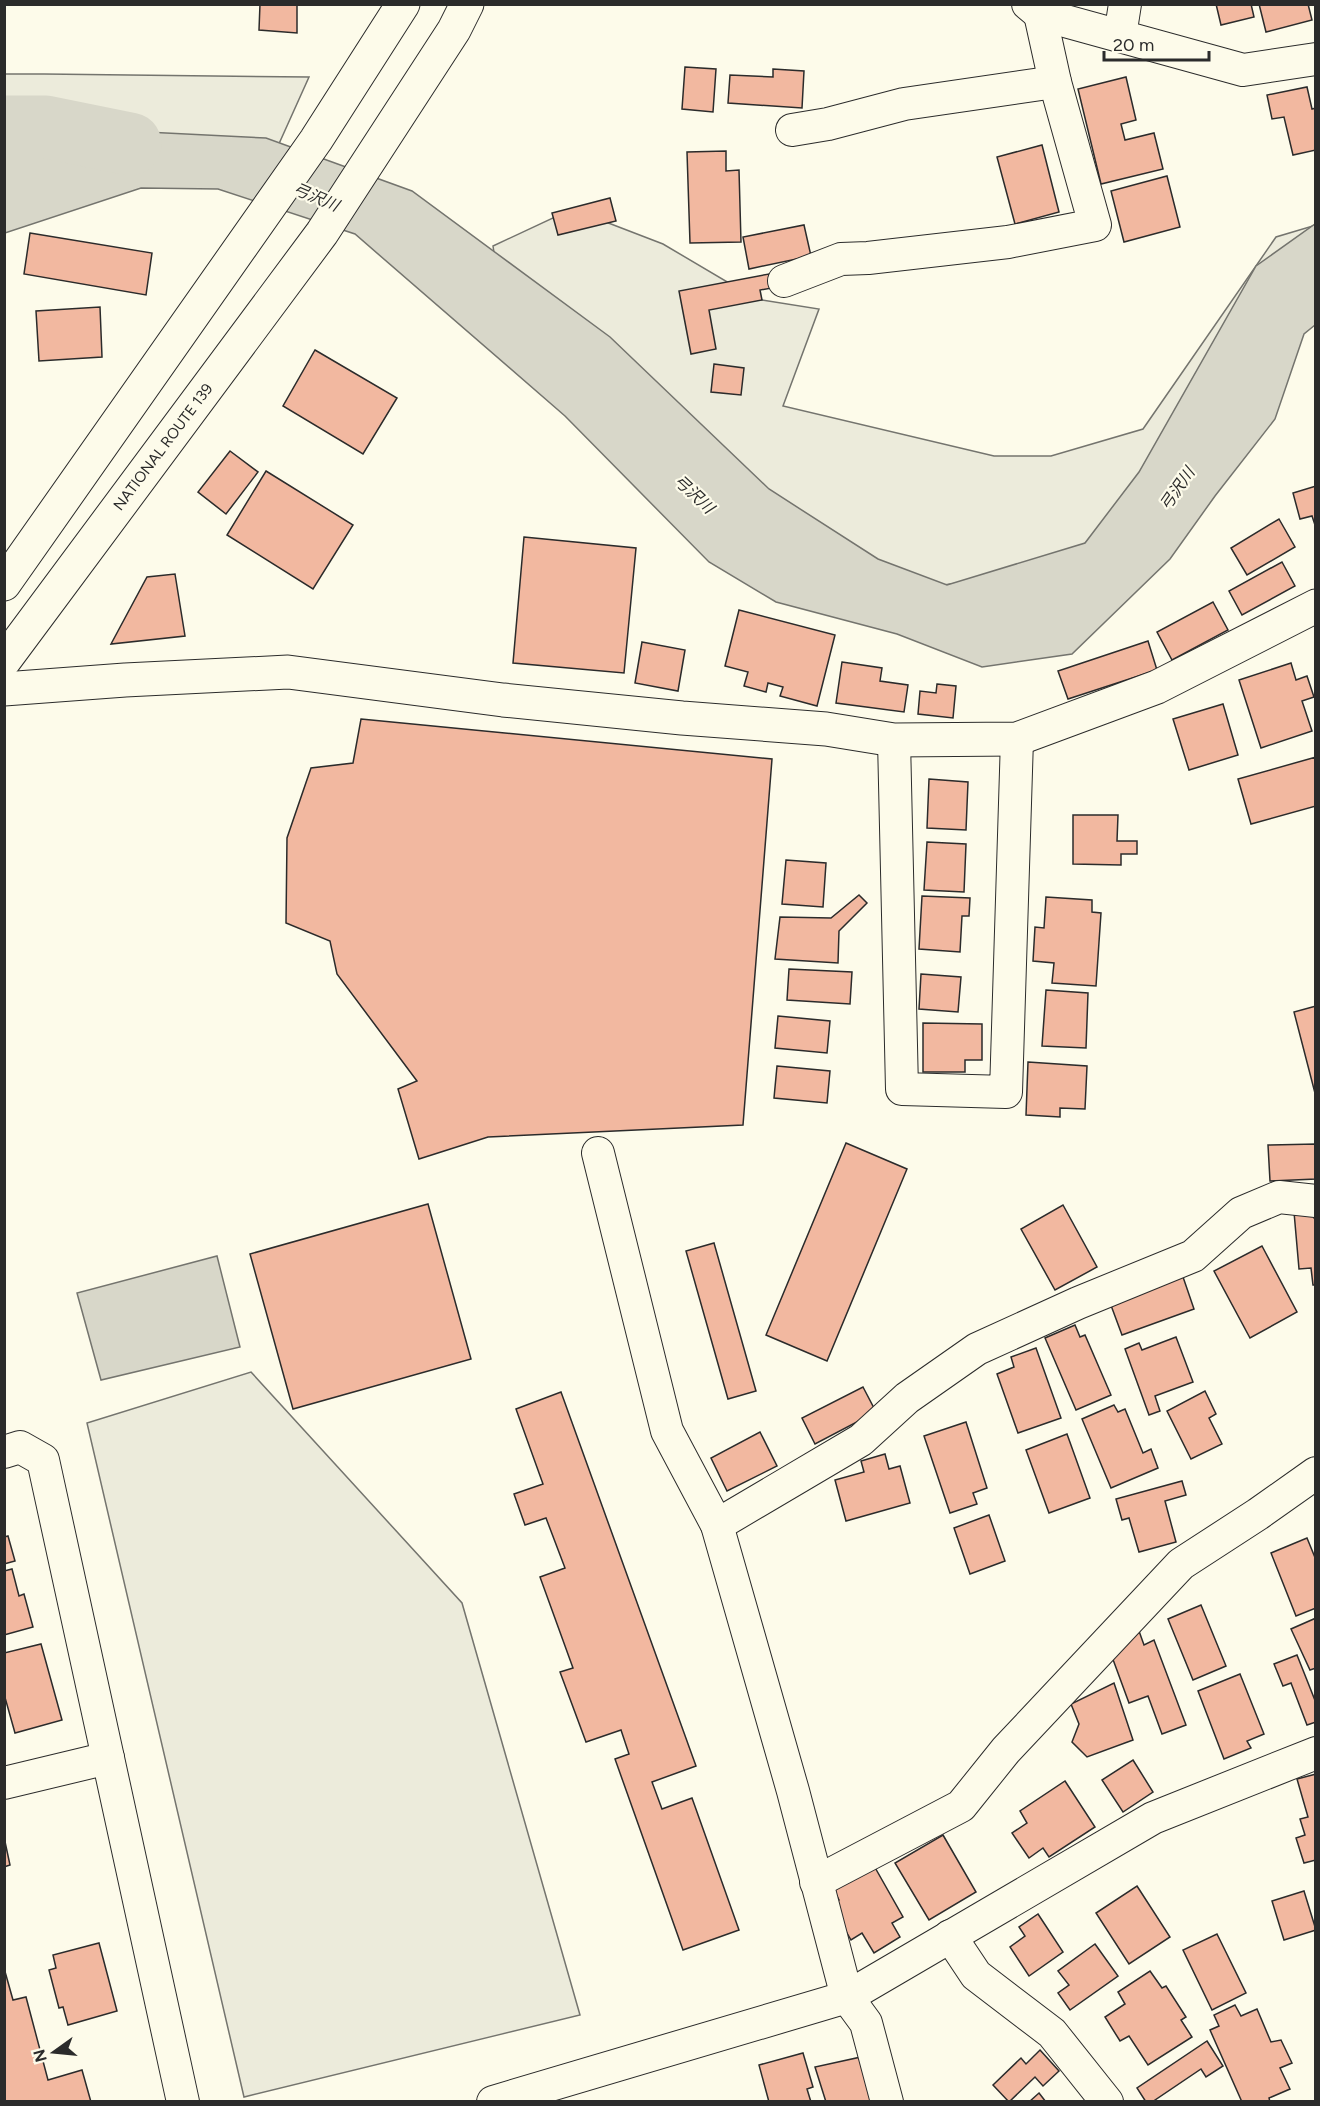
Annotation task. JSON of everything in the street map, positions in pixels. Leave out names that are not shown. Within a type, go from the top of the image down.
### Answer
[{"type":"main road","points":[[4,584],[316,140],[403,4]]},
{"type":"main road","name":"NATIONAL ROUTE 139","points":[[4,661],[322,234],[454,30],[467,4]]},
{"type":"main road","points":[[4,689],[288,672],[514,702],[826,729],[894,740],[1017,739],[1157,687],[1316,606]]},
{"type":"street","points":[[1120,36],[1125,4]]},
{"type":"street","points":[[1034,9],[1120,36],[1243,70],[1316,59]]},
{"type":"street","points":[[784,282],[841,259],[1008,242],[1095,225],[1034,9]]},
{"type":"street","points":[[792,130],[828,124],[904,105],[1055,82]]},
{"type":"street","points":[[894,740],[902,1089],[1006,1092],[1017,739]]},
{"type":"street","points":[[598,1153],[667,1431],[717,1525],[793,1791],[847,1996],[866,2023],[887,2102]]},
{"type":"street","points":[[717,1525],[861,1440],[908,1398],[977,1349],[1078,1303],[1193,1256],[1241,1213],[1279,1197],[1316,1201]]},
{"type":"street","points":[[4,1452],[20,1447],[43,1460],[183,2102]]},
{"type":"street","points":[[816,1882],[961,1806],[1006,1750],[1180,1564],[1258,1514],[1316,1473]]},
{"type":"street","points":[[493,2102],[847,1996],[1153,1818],[1316,1753]]},
{"type":"street","points":[[4,1783],[108,1758]]},
{"type":"street","points":[[950,1936],[976,1975],[1052,2033],[1107,2102]]},
{"type":"shaded area","points":[[4,74],[309,77],[264,177],[5,181]]},
{"type":"shaded area","points":[[572,209],[663,244],[756,299],[819,309],[783,406],[994,456],[1051,456],[1143,429],[1276,237],[1316,225],[1126,508],[1055,569],[930,587],[810,524],[502,305],[493,246]]},
{"type":"shaded area","points":[[251,1372],[462,1603],[580,2015],[244,2097],[87,1423]]},
{"type":"water","points":[[46,127],[266,138],[412,191],[610,337],[769,489],[878,559],[947,585],[1085,543],[1139,472],[1256,266],[1315,224],[1315,325],[1304,334],[1275,419],[1170,559],[1072,654],[982,667],[897,634],[776,602],[709,562],[565,416],[355,234],[218,189],[141,188],[5,233],[4,129]]},
{"type":"water","points":[[217,1256],[240,1347],[101,1380],[77,1293]]},
{"type":"building","points":[[260,4],[297,4],[297,33],[259,30]]},
{"type":"building","points":[[1216,4],[1251,4],[1254,17],[1221,25]]},
{"type":"building","points":[[1259,4],[1308,4],[1312,20],[1266,32]]},
{"type":"building","points":[[685,67],[716,69],[713,112],[682,109]]},
{"type":"building","points":[[773,69],[804,71],[802,108],[728,103],[730,75],[773,77]]},
{"type":"building","points":[[1126,77],[1136,120],[1121,124],[1125,140],[1154,133],[1163,169],[1101,184],[1078,89]]},
{"type":"building","points":[[1307,87],[1312,109],[1316,108],[1316,150],[1293,155],[1284,117],[1272,119],[1267,95]]},
{"type":"building","points":[[1042,145],[1059,212],[1015,224],[997,157]]},
{"type":"building","points":[[726,151],[726,171],[739,170],[741,242],[690,243],[687,152]]},
{"type":"building","points":[[1167,176],[1180,227],[1124,242],[1111,191]]},
{"type":"building","points":[[610,198],[616,221],[558,235],[552,213]]},
{"type":"building","points":[[804,225],[811,256],[749,269],[743,237]]},
{"type":"building","points":[[30,233],[152,253],[146,295],[24,274]]},
{"type":"building","points":[[769,274],[772,288],[760,290],[762,300],[709,310],[716,349],[691,354],[679,291]]},
{"type":"building","points":[[100,307],[102,357],[39,361],[36,311]]},
{"type":"building","points":[[315,350],[397,398],[363,454],[283,406]]},
{"type":"building","points":[[714,364],[744,368],[741,395],[711,392]]},
{"type":"building","points":[[230,451],[258,472],[226,514],[198,492]]},
{"type":"building","points":[[266,471],[353,525],[313,589],[227,535]]},
{"type":"building","points":[[1316,486],[1316,528],[1312,516],[1300,519],[1293,493]]},
{"type":"building","points":[[1279,519],[1295,547],[1247,575],[1231,548]]},
{"type":"building","points":[[524,537],[636,548],[624,673],[513,663]]},
{"type":"building","points":[[1282,562],[1295,586],[1242,615],[1229,591]]},
{"type":"building","points":[[175,574],[185,636],[111,644],[147,577]]},
{"type":"building","points":[[1213,602],[1228,630],[1172,660],[1157,632]]},
{"type":"building","points":[[739,610],[835,635],[817,706],[780,696],[783,687],[768,683],[766,692],[744,686],[748,672],[725,666]]},
{"type":"building","points":[[1148,641],[1157,670],[1068,699],[1058,671]]},
{"type":"building","points":[[642,642],[685,650],[678,691],[635,683]]},
{"type":"building","points":[[842,662],[882,668],[880,681],[908,685],[904,712],[836,703]]},
{"type":"building","points":[[1291,663],[1296,680],[1307,676],[1314,697],[1302,701],[1312,731],[1261,748],[1239,680]]},
{"type":"building","points":[[937,684],[956,686],[953,718],[918,714],[920,691],[936,693]]},
{"type":"building","points":[[1223,704],[1238,755],[1189,770],[1173,719]]},
{"type":"building","points":[[361,719],[772,759],[743,1125],[488,1137],[419,1159],[398,1089],[417,1081],[337,974],[330,941],[286,923],[287,838],[311,768],[353,763]]},
{"type":"building","points":[[1316,757],[1316,806],[1251,824],[1238,779]]},
{"type":"building","points":[[929,779],[968,782],[966,830],[927,828]]},
{"type":"building","points":[[1073,815],[1118,815],[1117,841],[1137,841],[1137,854],[1121,854],[1121,865],[1073,864]]},
{"type":"building","points":[[927,842],[966,844],[964,892],[924,890]]},
{"type":"building","points":[[786,860],[826,863],[823,907],[782,904]]},
{"type":"building","points":[[859,895],[867,903],[839,931],[838,963],[775,959],[780,917],[831,918]]},
{"type":"building","points":[[922,896],[970,898],[969,916],[962,916],[960,952],[919,949]]},
{"type":"building","points":[[1046,897],[1092,900],[1092,912],[1101,913],[1096,986],[1052,983],[1054,963],[1033,961],[1035,927],[1044,928]]},
{"type":"building","points":[[789,969],[852,972],[850,1004],[787,1000]]},
{"type":"building","points":[[921,974],[961,977],[958,1012],[919,1009]]},
{"type":"building","points":[[1046,990],[1088,993],[1086,1048],[1042,1046]]},
{"type":"building","points":[[1316,1006],[1316,1097],[1294,1012]]},
{"type":"building","points":[[778,1016],[830,1021],[827,1053],[775,1048]]},
{"type":"building","points":[[923,1023],[982,1024],[982,1060],[965,1060],[965,1072],[923,1072]]},
{"type":"building","points":[[1028,1062],[1087,1066],[1085,1109],[1060,1108],[1060,1117],[1026,1115]]},
{"type":"building","points":[[777,1066],[830,1071],[827,1103],[774,1098]]},
{"type":"building","points":[[846,1143],[907,1169],[827,1361],[766,1335]]},
{"type":"building","points":[[1316,1144],[1316,1179],[1270,1181],[1268,1145]]},
{"type":"building","points":[[428,1204],[471,1359],[293,1409],[250,1254]]},
{"type":"building","points":[[1063,1205],[1097,1267],[1055,1290],[1021,1229]]},
{"type":"building","points":[[1313,1210],[1314,1218],[1316,1218],[1316,1285],[1313,1285],[1311,1268],[1299,1269],[1294,1212]]},
{"type":"building","points":[[714,1243],[756,1391],[728,1399],[686,1251]]},
{"type":"building","points":[[1262,1246],[1297,1312],[1250,1338],[1214,1271]]},
{"type":"building","points":[[1182,1274],[1194,1309],[1122,1335],[1109,1300]]},
{"type":"building","points":[[1075,1325],[1080,1337],[1085,1335],[1111,1395],[1076,1410],[1045,1338]]},
{"type":"building","points":[[1176,1337],[1193,1382],[1155,1396],[1160,1411],[1149,1415],[1125,1349],[1139,1343],[1142,1350]]},
{"type":"building","points":[[1036,1348],[1061,1418],[1018,1433],[997,1374],[1014,1367],[1011,1357]]},
{"type":"building","points":[[863,1387],[876,1412],[815,1444],[802,1418]]},
{"type":"building","points":[[1205,1391],[1216,1414],[1209,1418],[1222,1444],[1191,1459],[1167,1411]]},
{"type":"building","points":[[561,1392],[696,1766],[652,1782],[662,1809],[692,1798],[739,1930],[683,1950],[615,1759],[629,1754],[621,1730],[586,1742],[560,1672],[573,1668],[540,1577],[565,1568],[546,1518],[525,1525],[514,1494],[543,1484],[516,1409]]},
{"type":"building","points":[[1114,1405],[1118,1412],[1125,1409],[1143,1453],[1151,1449],[1158,1468],[1111,1488],[1082,1419]]},
{"type":"building","points":[[966,1422],[987,1488],[973,1493],[977,1504],[950,1513],[924,1436]]},
{"type":"building","points":[[760,1432],[777,1466],[727,1491],[711,1458]]},
{"type":"building","points":[[1067,1434],[1090,1498],[1049,1513],[1026,1450]]},
{"type":"building","points":[[885,1454],[889,1469],[900,1466],[910,1503],[846,1521],[835,1480],[864,1472],[861,1461]]},
{"type":"building","points":[[1182,1481],[1186,1495],[1165,1501],[1176,1542],[1139,1552],[1129,1518],[1122,1520],[1116,1499]]},
{"type":"building","points":[[989,1515],[1005,1561],[970,1574],[954,1528]]},
{"type":"building","points":[[8,1536],[15,1561],[4,1564],[4,1537]]},
{"type":"building","points":[[1307,1538],[1316,1560],[1316,1608],[1296,1616],[1271,1553]]},
{"type":"building","points":[[12,1569],[19,1596],[24,1594],[33,1627],[4,1635],[4,1571]]},
{"type":"building","points":[[1201,1605],[1226,1666],[1193,1680],[1168,1619]]},
{"type":"building","points":[[1316,1618],[1316,1668],[1310,1670],[1291,1629]]},
{"type":"building","points":[[1139,1631],[1144,1645],[1154,1640],[1186,1725],[1162,1734],[1148,1696],[1129,1703],[1111,1654]]},
{"type":"building","points":[[41,1644],[62,1720],[15,1733],[4,1694],[4,1653]]},
{"type":"building","points":[[1297,1655],[1316,1703],[1316,1722],[1307,1725],[1291,1683],[1283,1686],[1274,1664]]},
{"type":"building","points":[[1240,1674],[1264,1734],[1247,1741],[1251,1748],[1224,1759],[1198,1691]]},
{"type":"building","points":[[1114,1683],[1133,1740],[1087,1757],[1072,1742],[1079,1724],[1071,1704]]},
{"type":"building","points":[[1133,1760],[1153,1792],[1123,1812],[1102,1780]]},
{"type":"building","points":[[1316,1774],[1316,1860],[1304,1863],[1296,1838],[1305,1835],[1300,1819],[1308,1817],[1297,1779]]},
{"type":"building","points":[[1065,1781],[1095,1827],[1049,1857],[1043,1848],[1029,1858],[1012,1833],[1027,1823],[1020,1811]]},
{"type":"building","points":[[943,1835],[976,1892],[929,1920],[895,1863]]},
{"type":"building","points":[[4,1837],[10,1865],[4,1867]]},
{"type":"building","points":[[873,1864],[903,1917],[892,1923],[900,1937],[874,1953],[862,1933],[851,1940],[831,1905],[839,1900],[832,1887]]},
{"type":"building","points":[[1137,1886],[1170,1937],[1129,1964],[1096,1913]]},
{"type":"building","points":[[1304,1891],[1316,1930],[1284,1940],[1272,1901]]},
{"type":"building","points":[[1038,1914],[1063,1952],[1029,1976],[1010,1947],[1025,1936],[1019,1927]]},
{"type":"building","points":[[1217,1934],[1246,1993],[1212,2010],[1183,1950]]},
{"type":"building","points":[[99,1943],[117,2011],[68,2025],[63,2007],[59,2008],[49,1970],[56,1968],[53,1955]]},
{"type":"building","points":[[1095,1944],[1118,1976],[1070,2010],[1058,1993],[1069,1985],[1058,1971]]},
{"type":"building","points":[[4,1968],[13,2000],[26,1997],[48,2080],[82,2070],[91,2102],[4,2102]]},
{"type":"building","points":[[1150,1971],[1162,1988],[1166,1986],[1186,2017],[1181,2020],[1192,2037],[1148,2065],[1129,2036],[1120,2041],[1105,2017],[1125,2004],[1118,1992]]},
{"type":"building","points":[[1235,2005],[1241,2016],[1257,2009],[1271,2042],[1281,2040],[1292,2063],[1280,2068],[1290,2089],[1269,2098],[1270,2102],[1242,2102],[1210,2030],[1219,2026],[1214,2015]]},
{"type":"building","points":[[1207,2041],[1223,2066],[1206,2077],[1201,2069],[1152,2102],[1146,2102],[1137,2088]]},
{"type":"building","points":[[1040,2050],[1059,2071],[1043,2086],[1035,2077],[1009,2102],[993,2085],[1021,2058],[1026,2064]]},
{"type":"building","points":[[803,2053],[813,2087],[807,2089],[811,2102],[769,2102],[759,2065]]},
{"type":"building","points":[[861,2057],[874,2102],[826,2102],[815,2067]]},
{"type":"building","points":[[1039,2093],[1046,2102],[1029,2102]]},
{"type":"waterway","name":"弓沢川","points":[[4,127],[46,127],[130,144]]}]
